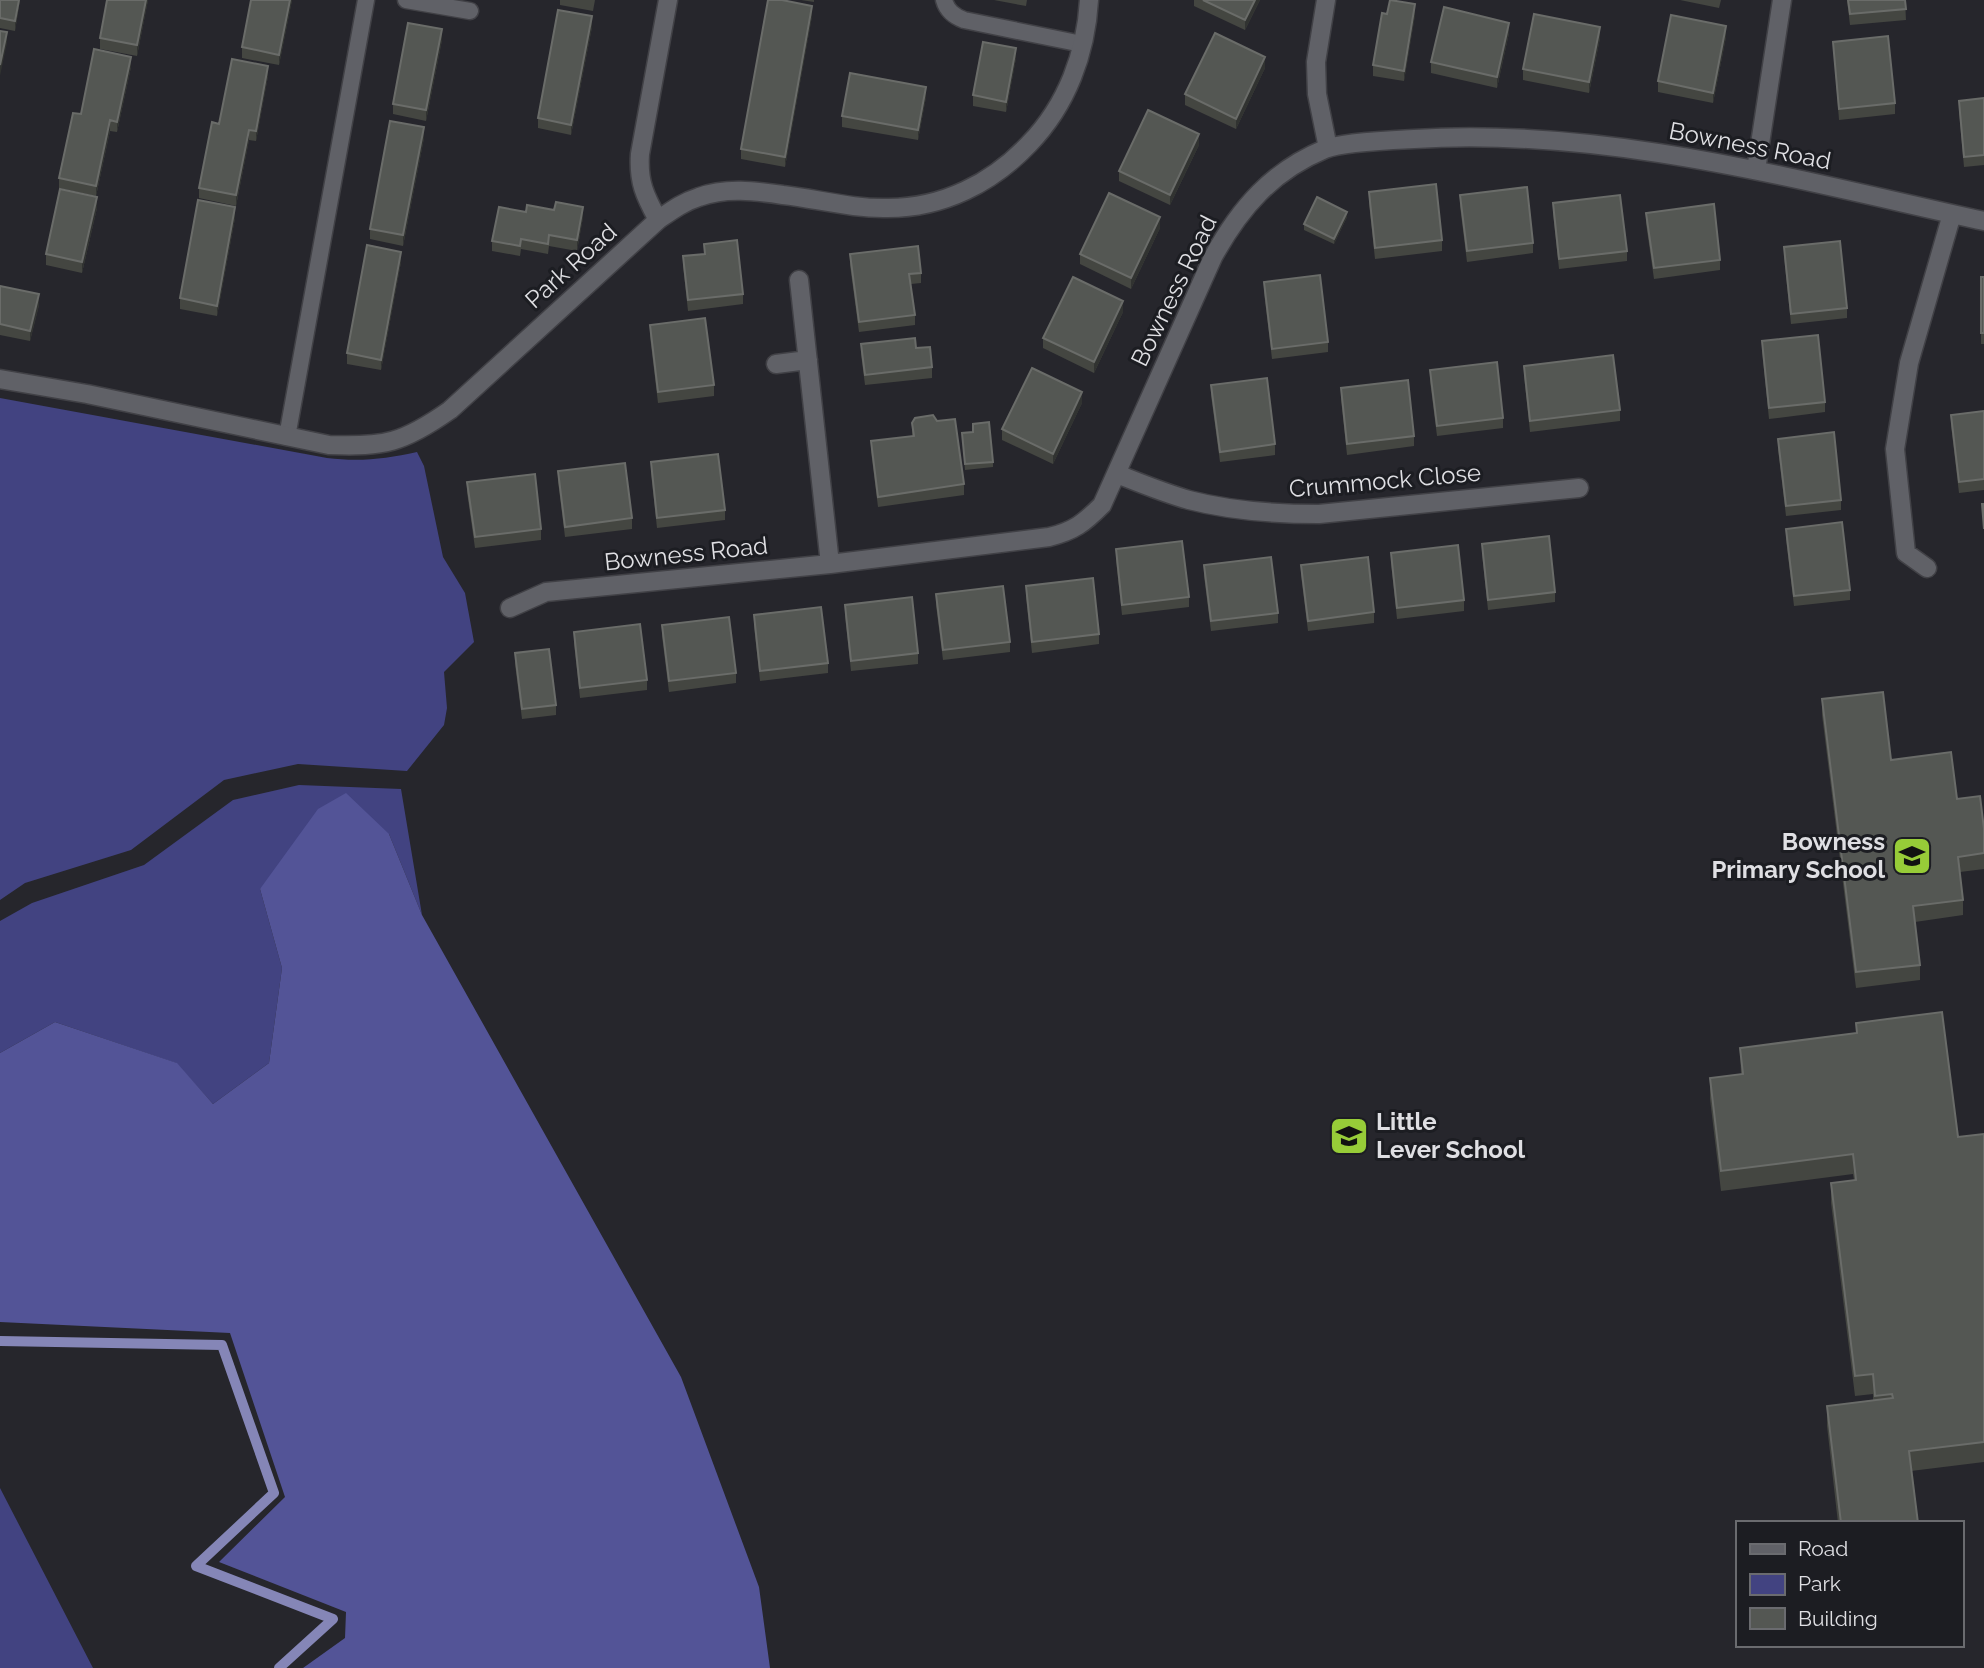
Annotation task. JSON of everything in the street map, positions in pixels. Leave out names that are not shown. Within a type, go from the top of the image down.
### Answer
[{"type":"street","points":[[657,220],[642,189],[639,154],[668,0]]},
{"type":"street","name":"Park Road","points":[[0,379],[87,394],[328,445],[362,446],[400,440],[422,430],[450,410],[657,220],[679,205],[702,196],[740,190],[888,209],[922,205],[952,197],[982,183],[1016,158],[1041,132],[1062,101],[1076,70],[1089,0]]},
{"type":"street","points":[[1326,0],[1316,62],[1317,94],[1328,148]]},
{"type":"street","points":[[1756,170],[1782,0]]},
{"type":"street","name":"Bowness Road","points":[[510,608],[546,593],[830,564],[1049,537],[1070,532],[1102,505],[1227,230],[1258,193],[1302,161],[1328,148],[1434,138],[1509,137],[1624,147],[1756,170],[1984,221]]},
{"type":"street","points":[[1927,568],[1906,553],[1895,449],[1909,363],[1952,215]]},
{"type":"street","points":[[799,280],[830,564]]},
{"type":"street","points":[[776,364],[807,360]]},
{"type":"street","name":"Crummock Close","points":[[1116,474],[1187,499],[1253,512],[1284,514],[1319,514],[1579,488]]},
{"type":"lane","points":[[287,438],[366,0]]},
{"type":"lane","points":[[405,0],[470,11]]},
{"type":"lane","points":[[944,0],[946,8],[954,16],[964,20],[1082,44]]},
{"type":"green space","points":[[0,398],[327,458],[372,459],[417,452],[424,466],[443,557],[465,593],[474,642],[444,672],[447,708],[444,725],[407,771],[298,764],[224,780],[131,850],[25,883],[0,900]]},
{"type":"green space","points":[[299,785],[401,789],[422,915],[389,834],[260,889],[282,968],[269,1063],[213,1104],[176,1063],[55,1022],[0,1053],[0,921],[32,903],[144,865],[233,800]]},
{"type":"green space","points":[[0,1488],[93,1668],[0,1668]]},
{"type":"shaded area","points":[[346,793],[389,834],[422,915],[681,1377],[759,1587],[770,1668],[303,1668],[345,1638],[346,1612],[219,1562],[285,1497],[230,1333],[0,1322],[0,1053],[55,1022],[177,1063],[213,1104],[269,1063],[282,968],[260,889],[318,809]]},
{"type":"building","points":[[0,0],[19,0],[15,21],[0,18]]},
{"type":"building","points":[[107,0],[146,0],[137,45],[100,38]]},
{"type":"building","points":[[251,0],[290,0],[279,55],[242,47]]},
{"type":"building","points":[[768,0],[812,6],[785,157],[741,149]]},
{"type":"building","points":[[1203,0],[1255,0],[1245,20]]},
{"type":"building","points":[[1390,0],[1415,4],[1404,71],[1373,65],[1382,13],[1387,14]]},
{"type":"building","points":[[1848,0],[1905,0],[1906,9],[1850,14]]},
{"type":"building","points":[[1444,7],[1509,23],[1497,77],[1431,62]]},
{"type":"building","points":[[558,10],[592,16],[571,125],[538,118]]},
{"type":"building","points":[[1534,14],[1600,27],[1589,82],[1523,69]]},
{"type":"building","points":[[1671,15],[1726,26],[1713,93],[1658,81]]},
{"type":"building","points":[[408,23],[442,29],[426,110],[393,104]]},
{"type":"building","points":[[0,31],[7,32],[0,65]]},
{"type":"building","points":[[1215,33],[1265,57],[1236,119],[1185,94]]},
{"type":"building","points":[[1888,36],[1895,103],[1839,109],[1833,42]]},
{"type":"building","points":[[983,42],[1016,48],[1006,102],[973,95]]},
{"type":"building","points":[[94,49],[131,57],[117,122],[110,120],[96,186],[59,178],[73,113],[81,114]]},
{"type":"building","points":[[232,59],[268,66],[256,131],[249,130],[236,195],[199,188],[212,122],[219,124]]},
{"type":"building","points":[[850,73],[926,87],[918,130],[842,116]]},
{"type":"building","points":[[1984,98],[1984,155],[1964,157],[1959,101]]},
{"type":"building","points":[[1148,110],[1199,134],[1170,195],[1119,171]]},
{"type":"building","points":[[390,121],[424,127],[403,235],[370,229]]},
{"type":"building","points":[[1436,184],[1442,240],[1375,248],[1369,192]]},
{"type":"building","points":[[1527,187],[1533,243],[1467,251],[1460,195]]},
{"type":"building","points":[[60,189],[97,197],[82,262],[46,254]]},
{"type":"building","points":[[1109,193],[1160,217],[1131,278],[1080,254]]},
{"type":"building","points":[[1620,195],[1627,251],[1559,259],[1553,203]]},
{"type":"building","points":[[1317,197],[1347,212],[1334,239],[1304,224]]},
{"type":"building","points":[[198,200],[235,207],[217,306],[180,298]]},
{"type":"building","points":[[556,202],[583,207],[577,240],[549,235],[548,244],[521,239],[520,246],[492,241],[499,207],[526,212],[527,205],[554,210]]},
{"type":"building","points":[[1714,204],[1720,260],[1654,268],[1646,213]]},
{"type":"building","points":[[737,240],[743,294],[688,300],[683,256],[705,254],[704,244]]},
{"type":"building","points":[[1840,241],[1847,308],[1791,314],[1784,247]]},
{"type":"building","points":[[367,245],[401,252],[381,360],[347,353]]},
{"type":"building","points":[[918,246],[921,273],[909,274],[915,315],[859,322],[850,254]]},
{"type":"building","points":[[1320,275],[1328,342],[1272,349],[1264,282]]},
{"type":"building","points":[[1073,277],[1123,301],[1094,362],[1043,338]]},
{"type":"building","points":[[1981,277],[1984,277],[1984,333],[1981,333]]},
{"type":"building","points":[[0,286],[39,294],[30,331],[0,324]]},
{"type":"building","points":[[705,318],[714,385],[658,392],[650,325]]},
{"type":"building","points":[[1818,335],[1825,402],[1769,408],[1762,341]]},
{"type":"building","points":[[915,338],[916,348],[930,347],[932,367],[865,375],[861,344]]},
{"type":"building","points":[[1613,355],[1620,410],[1530,421],[1524,366]]},
{"type":"building","points":[[1497,362],[1503,418],[1437,426],[1430,370]]},
{"type":"building","points":[[1032,368],[1082,392],[1053,454],[1002,429]]},
{"type":"building","points":[[1267,378],[1275,444],[1220,452],[1211,385]]},
{"type":"building","points":[[1408,380],[1414,436],[1347,444],[1341,388]]},
{"type":"building","points":[[1984,411],[1984,479],[1959,482],[1951,415]]},
{"type":"building","points":[[933,415],[937,421],[955,419],[964,484],[878,497],[871,441],[914,436],[912,423],[915,418]]},
{"type":"building","points":[[989,422],[993,462],[965,464],[962,433],[973,432],[973,424]]},
{"type":"building","points":[[1834,432],[1841,500],[1786,506],[1778,439]]},
{"type":"building","points":[[718,454],[725,510],[657,518],[651,462]]},
{"type":"building","points":[[625,463],[632,518],[565,527],[558,471]]},
{"type":"building","points":[[535,474],[541,529],[475,537],[467,482]]},
{"type":"building","points":[[1842,522],[1850,590],[1794,596],[1786,529]]},
{"type":"building","points":[[1549,536],[1555,592],[1488,600],[1482,544]]},
{"type":"building","points":[[1182,541],[1189,597],[1122,605],[1116,549]]},
{"type":"building","points":[[1458,545],[1464,600],[1397,608],[1391,553]]},
{"type":"building","points":[[1271,557],[1278,613],[1211,621],[1204,565]]},
{"type":"building","points":[[1368,557],[1374,612],[1308,621],[1301,565]]},
{"type":"building","points":[[1093,578],[1099,634],[1032,642],[1026,586]]},
{"type":"building","points":[[1003,586],[1010,642],[943,650],[936,594]]},
{"type":"building","points":[[912,597],[918,653],[851,661],[845,605]]},
{"type":"building","points":[[821,607],[828,663],[760,671],[754,615]]},
{"type":"building","points":[[729,617],[736,673],[669,681],[662,625]]},
{"type":"building","points":[[640,624],[647,680],[580,688],[574,632]]},
{"type":"building","points":[[549,649],[556,705],[522,709],[515,653]]},
{"type":"building","name":"Bowness Primary School","points":[[1883,692],[1891,760],[1951,752],[1957,799],[1980,796],[1984,853],[1958,857],[1963,900],[1913,906],[1920,965],[1856,972],[1822,699]]},
{"type":"building","points":[[1942,1012],[1958,1137],[1984,1134],[1984,1442],[1909,1451],[1918,1521],[1841,1521],[1827,1406],[1893,1398],[1892,1394],[1875,1396],[1873,1374],[1855,1376],[1831,1183],[1856,1180],[1853,1154],[1721,1171],[1710,1078],[1743,1074],[1740,1048],[1857,1033],[1856,1023]]},
{"type":"waterway","points":[[0,1341],[222,1345],[274,1493],[196,1566],[333,1619],[279,1668]]},
{"type":"place","name":"Bowness Primary School","points":[[1912,856]]},
{"type":"place","name":"Little Lever School","points":[[1349,1136]]}]
